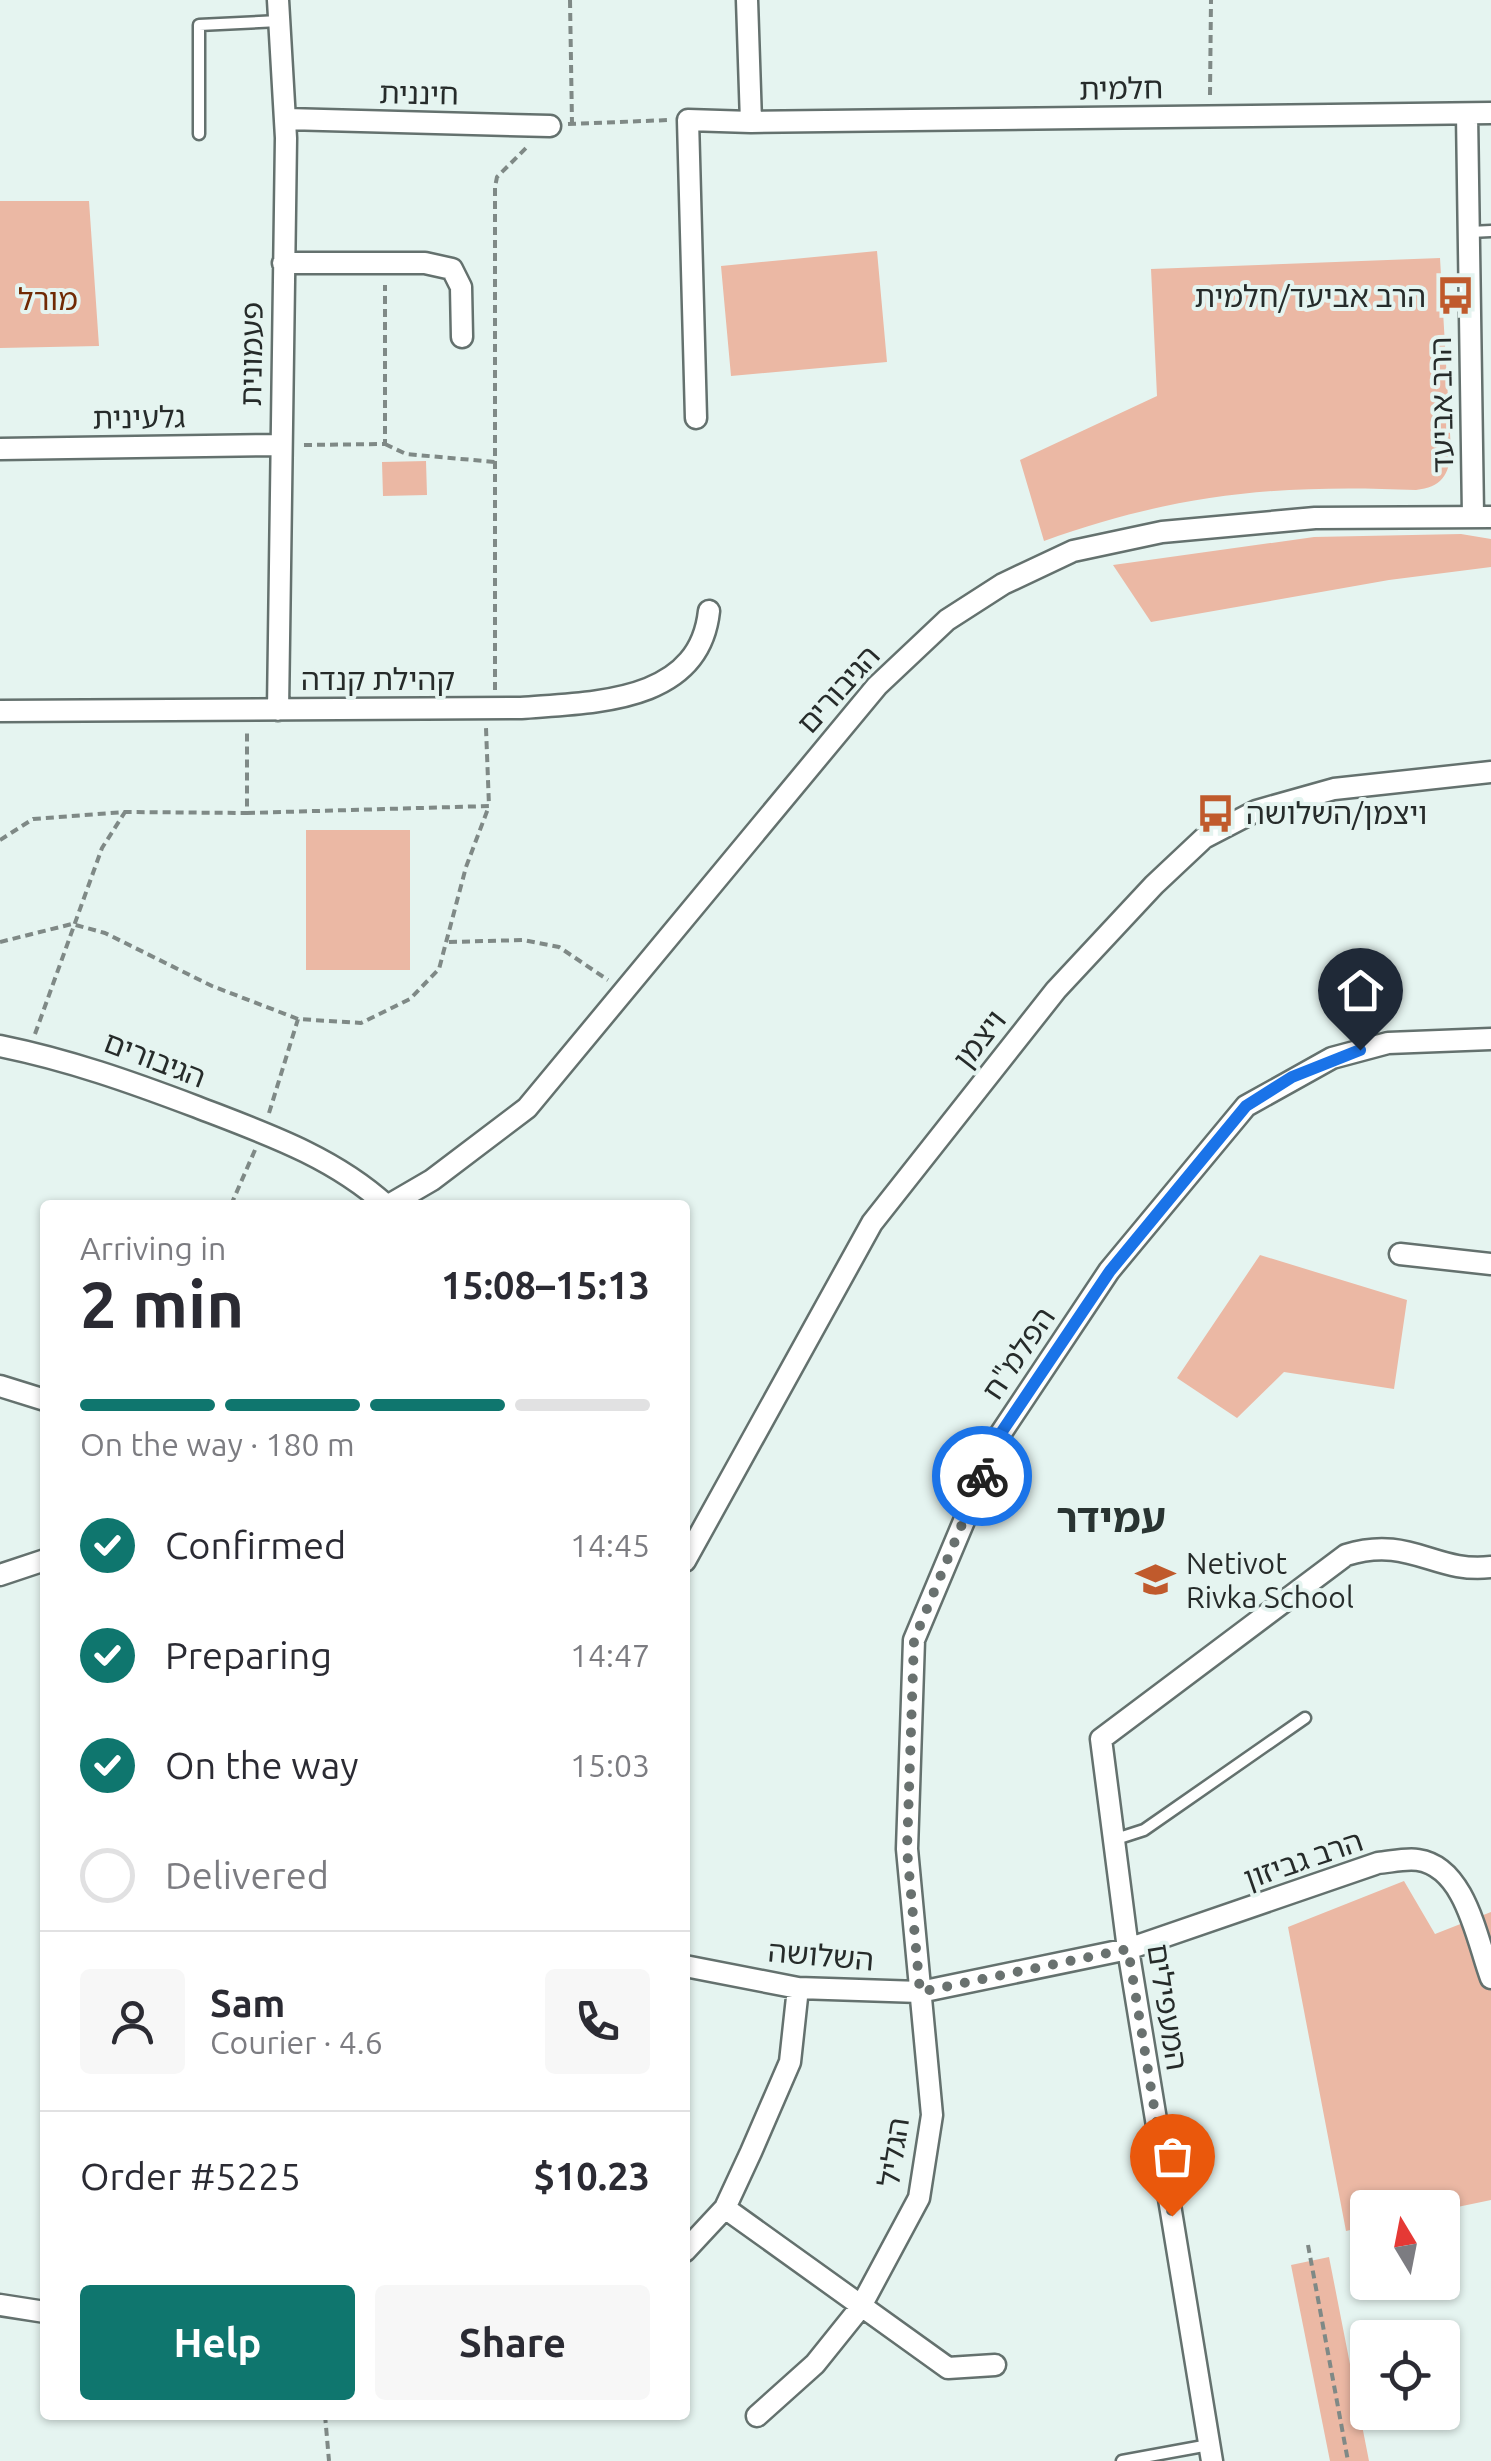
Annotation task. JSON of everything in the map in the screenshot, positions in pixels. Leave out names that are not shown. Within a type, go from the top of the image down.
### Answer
[{"type":"street","points":[[747,0],[751,122]]},
{"type":"street","name":"פעמונית","points":[[278,710],[286,119],[279,10]]},
{"type":"street","name":"חלמית","points":[[688,120],[1491,113]]},
{"type":"street","name":"הרב אביעד","points":[[1467,114],[1482,516]]},
{"type":"street","name":"חיננית","points":[[286,119],[561,125]]},
{"type":"street","points":[[688,120],[696,418]]},
{"type":"street","points":[[284,263],[385,263],[452,269],[461,287],[462,337]]},
{"type":"street","name":"גלעינית","points":[[0,449],[279,445]]},
{"type":"street","name":"הגיבורים","points":[[396,1200],[448,1168],[527,1108],[877,686],[947,620],[1003,584],[1074,551],[1162,532],[1315,518],[1482,516]]},
{"type":"street","name":"קהילת קנדה","points":[[0,711],[495,708],[597,702],[658,684],[683,670],[698,654],[709,612]]},
{"type":"street","name":"ויצמן","points":[[690,1552],[872,1223],[1056,990],[1154,884],[1204,838],[1256,811],[1334,789],[1491,772]]},
{"type":"street","name":"הפלמ\"ח","points":[[920,1992],[907,1850],[914,1640],[1001,1433],[1110,1271],[1246,1106],[1292,1077],[1350,1053],[1388,1043],[1491,1039]]},
{"type":"street","name":"הגיבורים","points":[[0,1046],[78,1062],[263,1132],[360,1181],[382,1200]]},
{"type":"street","points":[[1400,1254],[1491,1264]]},
{"type":"street","points":[[0,1386],[40,1398]]},
{"type":"street","name":"המעפילים","points":[[1211,2453],[1128,1949],[1101,1739],[1346,1555],[1389,1546],[1451,1565],[1491,1567]]},
{"type":"street","points":[[0,1575],[40,1562]]},
{"type":"street","name":"הרב גביזון","points":[[1128,1949],[1378,1863],[1419,1860],[1444,1873],[1462,1897],[1491,1978]]},
{"type":"street","name":"השלושה","points":[[690,1967],[798,1988],[920,1992],[1128,1949]]},
{"type":"street","points":[[690,2246],[725,2208],[790,2062],[798,1988]]},
{"type":"street","name":"הגליל","points":[[757,2416],[815,2364],[860,2308],[919,2198],[932,2114],[920,1992]]},
{"type":"street","points":[[725,2208],[948,2368],[995,2365]]},
{"type":"street","points":[[0,2305],[40,2311]]},
{"type":"lane","points":[[198,134],[199,25],[279,10]]},
{"type":"lane","points":[[1469,232],[1491,232]]},
{"type":"lane","points":[[1112,1840],[1144,1830],[1304,1718]]},
{"type":"lane","points":[[1122,2461],[1211,2453]]},
{"type":"path","points":[[561,125],[570,0]]},
{"type":"path","points":[[1210,0],[1210,117]]},
{"type":"path","points":[[0,942],[72,924],[105,933],[212,986],[298,1019],[361,1023],[384,1015],[427,986],[449,942],[466,866],[489,806],[484,732],[495,708],[495,187],[510,162],[561,125],[688,120]]},
{"type":"path","points":[[385,263],[385,444]]},
{"type":"path","points":[[279,445],[385,444],[406,454],[495,462]]},
{"type":"path","points":[[246,813],[247,710]]},
{"type":"path","points":[[0,840],[34,818],[125,812],[489,806]]},
{"type":"path","points":[[28,1052],[102,848],[125,812]]},
{"type":"path","points":[[449,942],[522,940],[559,947],[621,990]]},
{"type":"path","points":[[232,1200],[263,1132],[298,1019]]},
{"type":"path","points":[[1308,2246],[1348,2461]]},
{"type":"path","points":[[325,2420],[329,2461]]},
{"type":"green space","name":"מורל","points":[[0,201],[89,201],[99,346],[0,348]]},
{"type":"green space","points":[[877,251],[887,362],[731,376],[721,266]]},
{"type":"green space","points":[[1440,258],[1451,451],[1446,474],[1438,483],[1416,490],[1318,489],[1227,496],[1138,512],[1044,541],[1020,460],[1157,396],[1151,269]]},
{"type":"green space","points":[[426,461],[427,495],[383,496],[382,462]]},
{"type":"green space","points":[[1461,534],[1491,539],[1491,567],[1389,580],[1151,622],[1113,565],[1314,537]]},
{"type":"green space","points":[[306,830],[410,830],[410,970],[306,970]]},
{"type":"green space","points":[[1260,1255],[1407,1300],[1394,1389],[1284,1372],[1237,1418],[1177,1378]]},
{"type":"green space","points":[[1404,1881],[1435,1934],[1491,1912],[1491,2200],[1460,2206],[1460,2190],[1350,2190],[1350,2230],[1346,2231],[1288,1927]]},
{"type":"green space","points":[[1329,2257],[1350,2364],[1350,2430],[1363,2430],[1369,2461],[1330,2461],[1291,2265]]},
{"type":"way so far","points":[[982,1476],[914,1640],[907,1850],[920,1992],[1128,1949],[1172,2216]]},
{"type":"place","name":"הרב אביעד/חלמית","points":[[1456,296]]},
{"type":"place","name":"ויצמן/השלושה","points":[[1216,813]]},
{"type":"place","name":"Netivot Rivka School","points":[[1156,1580]]},
{"type":"district","name":"עמידר","points":[[1111,1517]]},
{"type":"route","points":[[982,1476],[1001,1433],[1110,1271],[1246,1106],[1292,1077],[1360,1050]]}]
